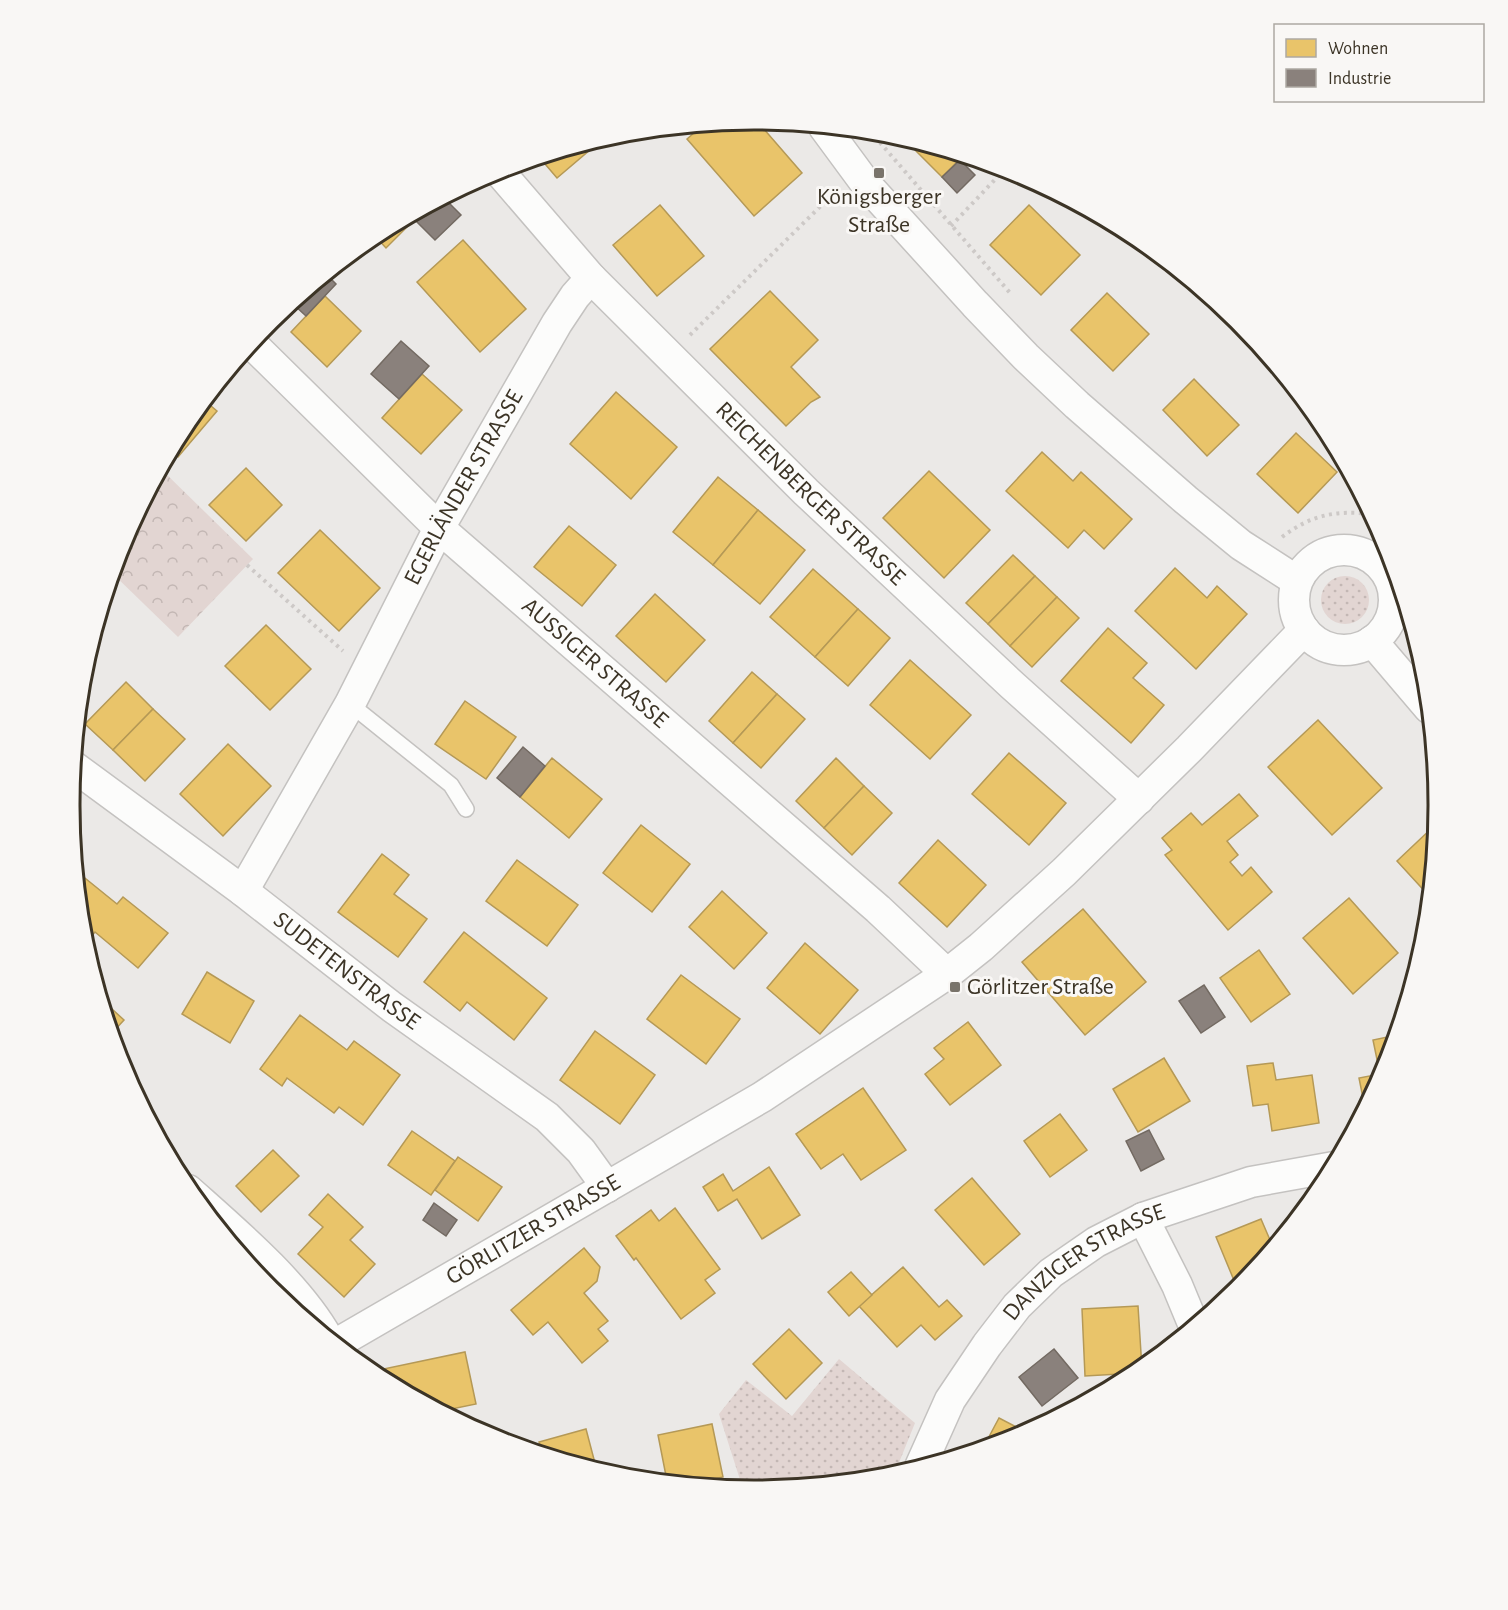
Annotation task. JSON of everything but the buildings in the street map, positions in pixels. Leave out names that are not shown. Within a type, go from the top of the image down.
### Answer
[{"type":"street","points":[[830,135],[856,171],[975,304],[1026,357],[1077,405],[1186,500],[1241,545],[1297,581]]},
{"type":"street","name":"REICHENBERGER STRASSE","points":[[505,178],[591,278],[806,492],[1012,685],[1138,799]]},
{"type":"street","name":"EGERLÄNDER STRASSE","points":[[243,891],[350,704],[439,528],[557,323],[575,296],[591,278]]},
{"type":"street","name":"AUSSIGER STRASSE","points":[[257,349],[439,528],[878,909],[946,974]]},
{"type":"street","points":[[1384,564],[1366,555],[1345,549],[1313,560],[1305,567],[1297,581],[1293,598],[1294,609],[1304,630],[1315,640],[1328,647],[1343,650],[1358,648],[1372,641],[1400,614],[1391,584]]},
{"type":"street","name":"GÖRLITZER STRASSE","points":[[343,1340],[762,1097],[946,974],[981,947],[1056,879],[1304,630]]},
{"type":"street","points":[[1372,641],[1420,696]]},
{"type":"street","name":"SUDETENSTRASSE","points":[[81,772],[243,891],[392,1007],[547,1117],[581,1151],[607,1187]]},
{"type":"street","name":"DANZIGER STRASSE","points":[[924,1458],[950,1400],[987,1345],[1017,1306],[1051,1273],[1096,1242],[1143,1218],[1251,1182],[1322,1169]]},
{"type":"street","points":[[1143,1218],[1177,1285],[1191,1319]]},
{"type":"street","points":[[230,1229],[266,1263],[310,1313]]},
{"type":"lane","points":[[350,704],[451,785],[466,809]]},
{"type":"path","points":[[879,142],[1014,297]]},
{"type":"path","points":[[669,356],[856,171]]},
{"type":"path","points":[[951,226],[998,176]]},
{"type":"path","points":[[247,565],[366,672]]},
{"type":"green space","points":[[167,474],[253,559],[178,637],[118,579],[149,507]]},
{"type":"green space","points":[[1340,576],[1350,576],[1362,583],[1369,595],[1369,605],[1362,617],[1350,624],[1340,624],[1325,613],[1321,605],[1321,595],[1332,580]]},
{"type":"green space","points":[[839,1359],[915,1423],[898,1464],[842,1474],[740,1479],[719,1414],[746,1380],[792,1416]]},
{"type":"place","name":"Königsberger Straße","points":[[879,173]]},
{"type":"place","name":"Görlitzer Straße","points":[[955,987]]}]
